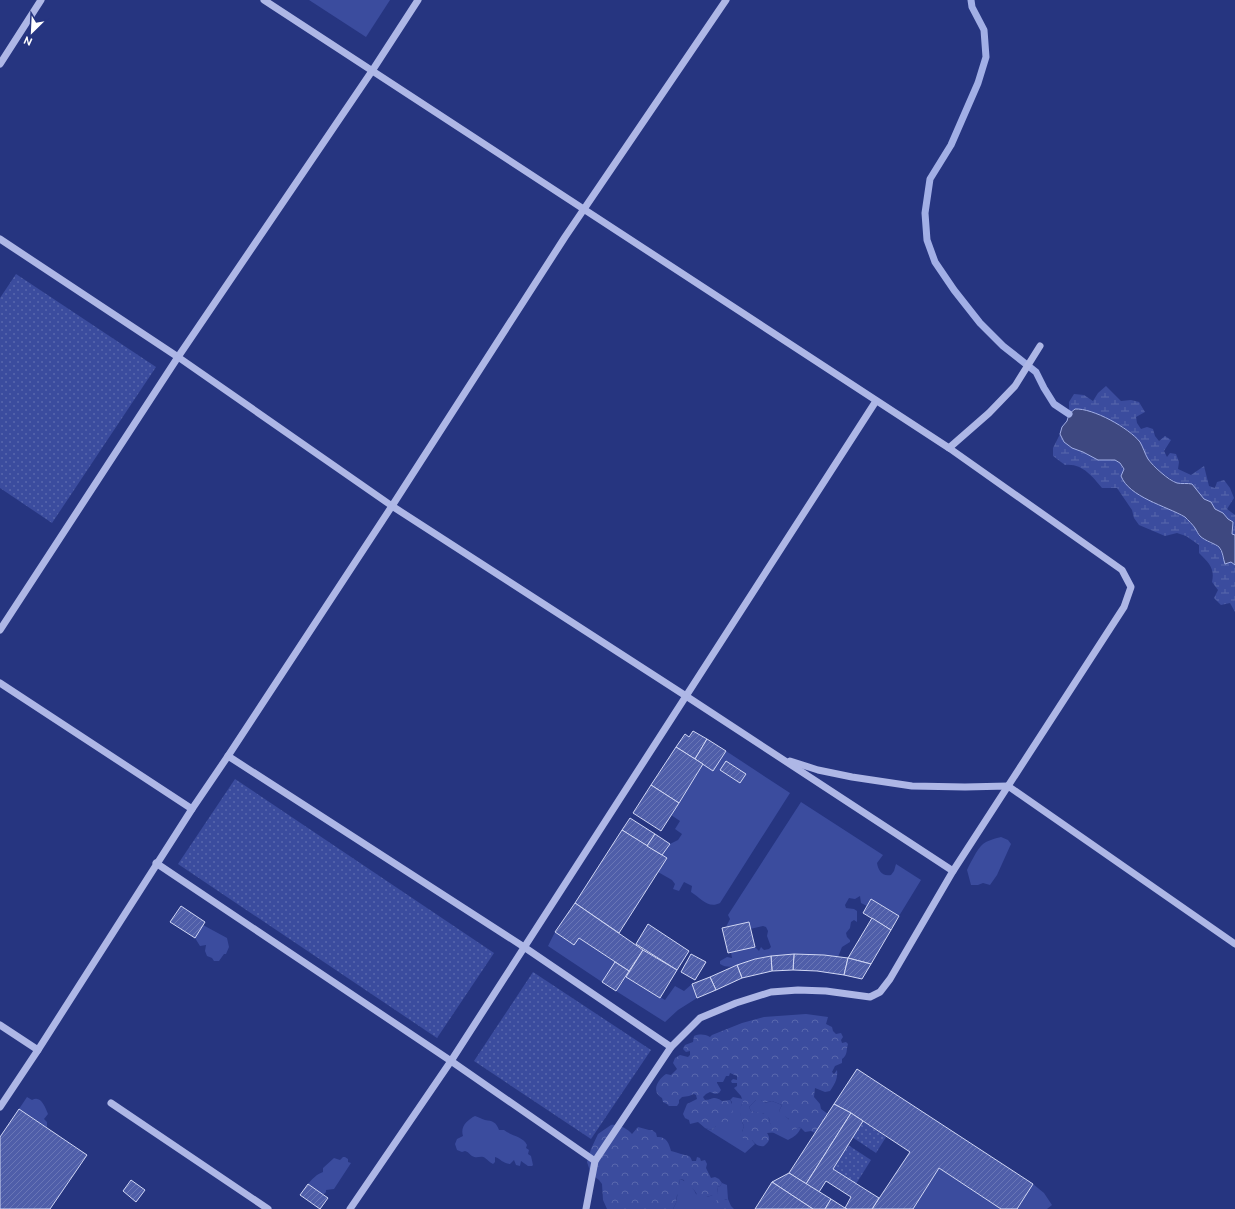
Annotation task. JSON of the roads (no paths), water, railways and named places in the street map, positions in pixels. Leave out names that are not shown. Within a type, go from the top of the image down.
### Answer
[{"type":"street","points":[[0,64],[41,0]]},
{"type":"street","points":[[264,0],[950,448],[1122,570],[1131,587],[1124,607],[953,871],[890,979],[880,992],[870,997],[826,991],[798,990],[771,992],[736,1003],[700,1018],[671,1047],[596,1161],[586,1209]]},
{"type":"street","points":[[0,630],[178,357],[372,71],[418,0]]},
{"type":"street","points":[[0,1107],[38,1050],[156,863],[392,506],[584,209],[726,0]]},
{"type":"street","points":[[1,241],[178,357],[392,506],[953,871]]},
{"type":"street","points":[[950,448],[1015,386],[1040,346]]},
{"type":"street","points":[[350,1209],[451,1061],[876,401]]},
{"type":"street","points":[[0,683],[192,809]]},
{"type":"street","points":[[228,756],[524,947],[671,1047]]},
{"type":"street","points":[[780,758],[818,770],[912,786],[1008,786],[1235,944]]},
{"type":"street","points":[[156,863],[451,1061],[596,1161]]},
{"type":"street","points":[[0,1025],[38,1050]]},
{"type":"street","points":[[111,1103],[268,1209]]},
{"type":"waterway","points":[[971,0],[972,7],[984,30],[986,57],[978,83],[951,145],[930,179],[925,213],[927,240],[935,262],[954,290],[980,323],[1003,346],[1036,372],[1054,404],[1069,414]]}]
